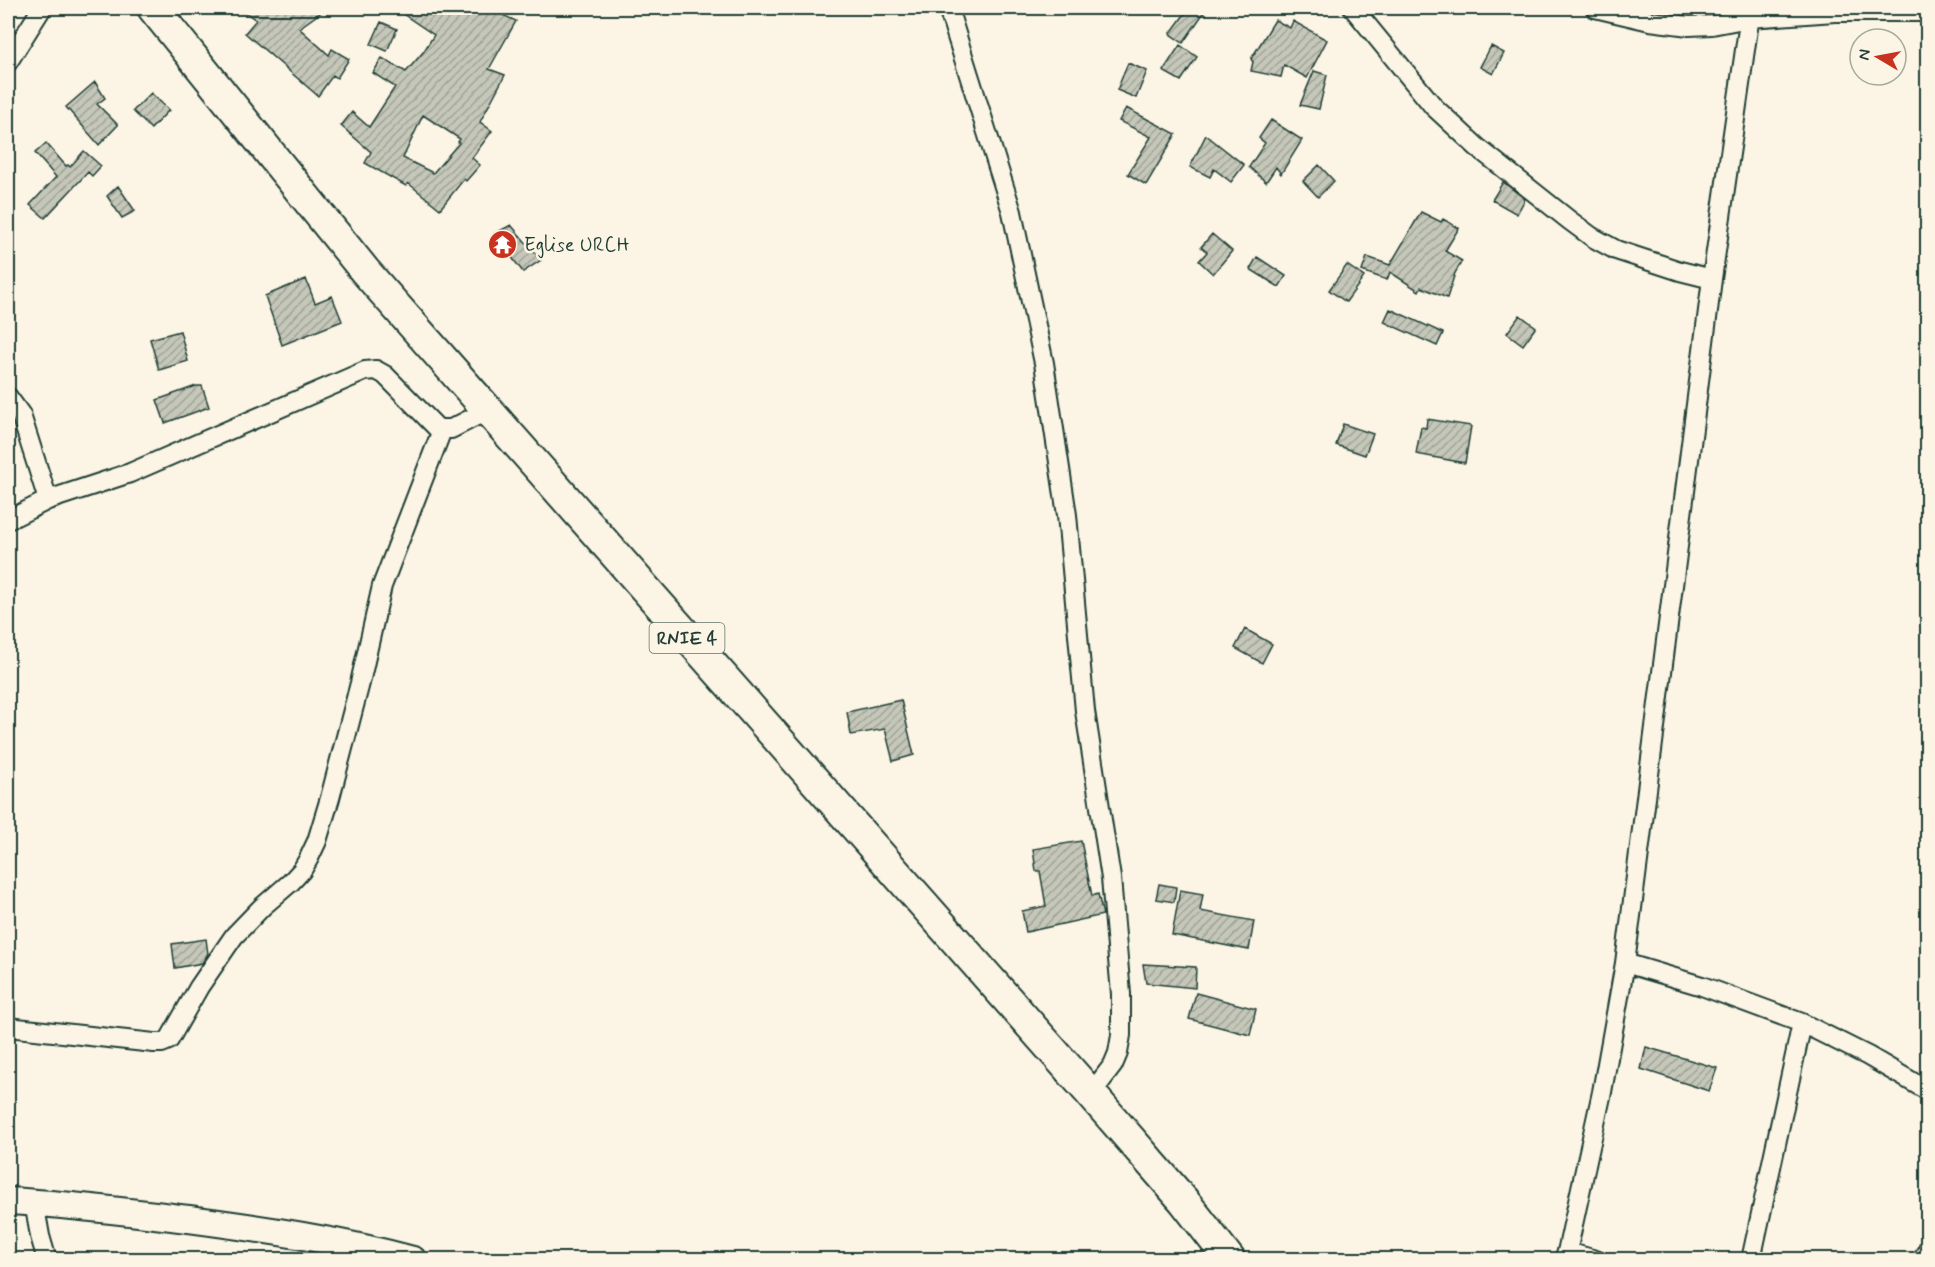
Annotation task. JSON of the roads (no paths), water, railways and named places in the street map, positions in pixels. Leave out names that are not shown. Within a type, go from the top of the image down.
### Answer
[{"type":"main road","name":"RNIE 4","points":[[153,8],[365,271],[1091,1094],[1184,1201],[1230,1260]]},
{"type":"main road","points":[[8,1201],[34,1202],[239,1226],[316,1239],[413,1260]]},
{"type":"street","points":[[8,62],[42,8]]},
{"type":"street","points":[[948,8],[1012,212],[1044,363],[1067,514],[1085,711],[1111,878],[1121,994],[1121,1035],[1118,1053],[1113,1065],[1091,1094]]},
{"type":"street","points":[[1353,8],[1434,107],[1477,147],[1569,220],[1592,237],[1616,250],[1680,272],[1712,279]]},
{"type":"street","points":[[1595,8],[1650,21],[1689,26],[1712,25],[1750,13],[1925,13]]},
{"type":"street","points":[[1596,1260],[1565,1256],[1602,1092],[1625,963],[1712,279],[1750,13]]},
{"type":"street","points":[[8,520],[48,500],[130,473],[366,371],[376,370],[386,375],[435,428],[451,429],[488,410]]},
{"type":"street","points":[[8,397],[21,416],[48,500]]},
{"type":"street","points":[[8,1027],[154,1043],[169,1040],[199,987],[234,936],[302,870],[317,842],[330,798],[382,586],[442,430]]},
{"type":"street","points":[[1625,963],[1702,986],[1802,1023],[1868,1056],[1928,1092]]},
{"type":"street","points":[[1751,1260],[1802,1023]]},
{"type":"street","points":[[34,1202],[46,1260]]},
{"type":"street","points":[[1922,1260],[1928,1250]]},
{"type":"place","name":"Eglise URCH","points":[[503,244]]}]
